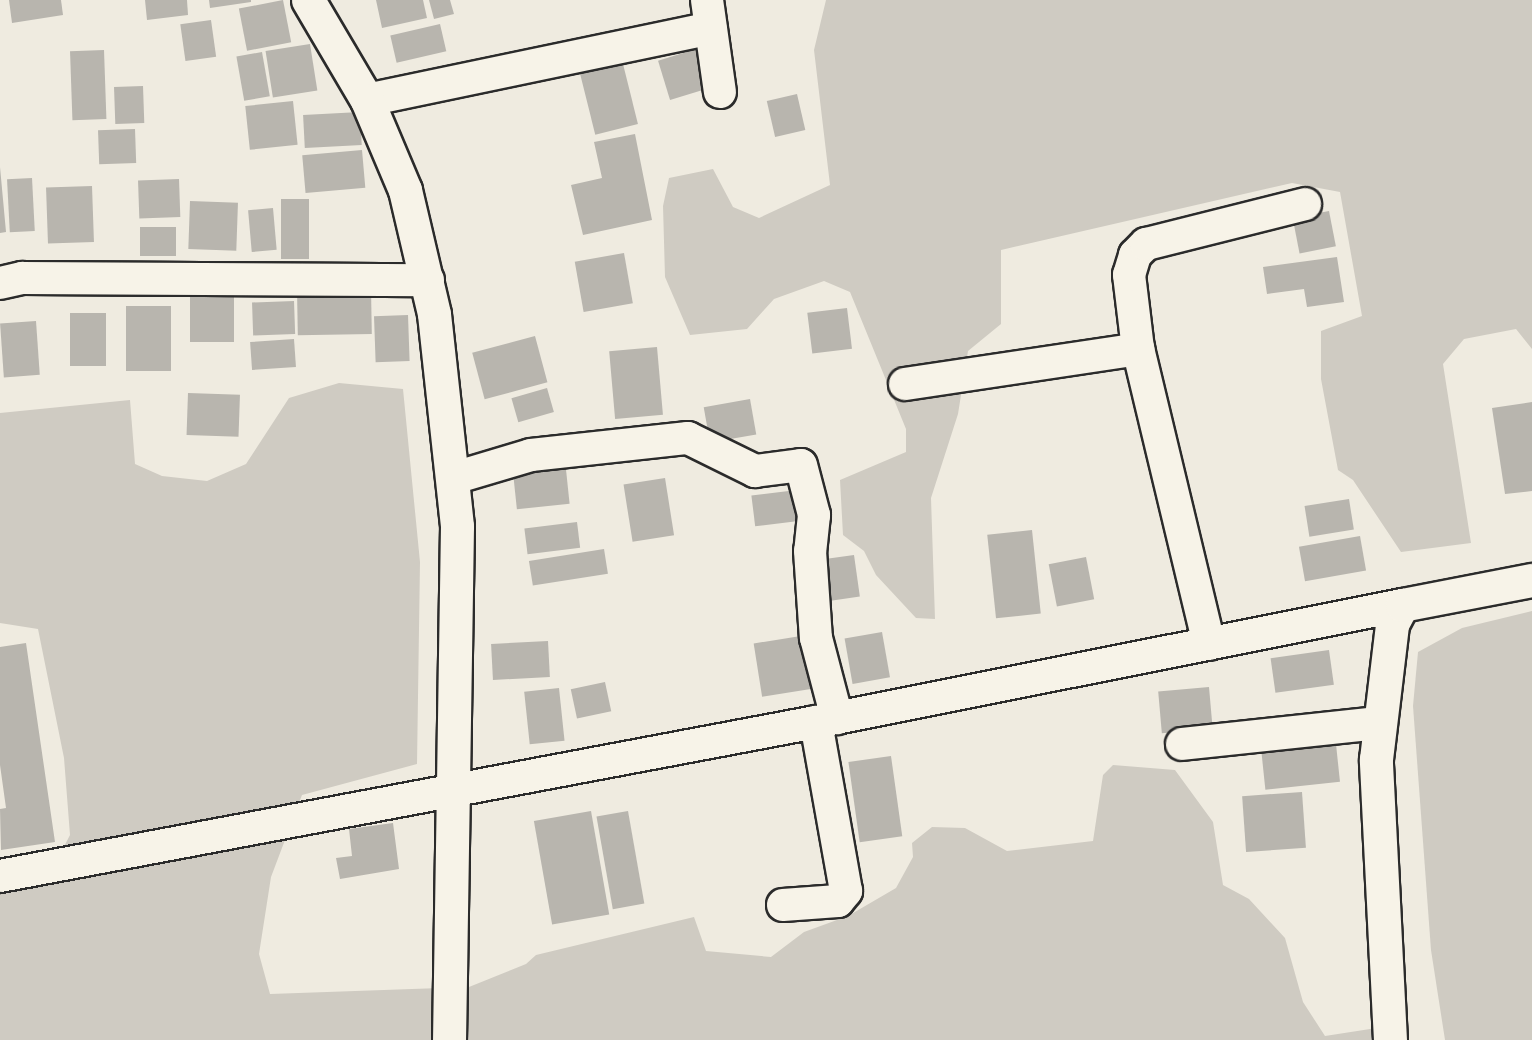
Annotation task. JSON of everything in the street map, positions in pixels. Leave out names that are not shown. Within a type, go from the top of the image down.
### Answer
[{"type":"main road","points":[[308,0],[367,100],[405,190],[428,280],[454,478],[457,789],[449,1040]]},
{"type":"main road","points":[[1390,1040],[1379,723],[1384,659],[1402,605],[1532,580]]},
{"type":"street","points":[[367,100],[709,14],[720,92]]},
{"type":"street","points":[[1209,644],[1138,349],[1129,275],[1135,255],[1146,244],[1305,204]]},
{"type":"street","points":[[0,283],[22,278],[428,280]]},
{"type":"street","points":[[905,384],[1138,349]]},
{"type":"street","points":[[454,478],[513,458],[667,439],[700,441],[755,471],[801,465],[814,515],[810,551],[816,638],[846,891],[838,901],[783,905]]},
{"type":"street","points":[[0,876],[826,720],[1402,605]]},
{"type":"street","points":[[1182,744],[1379,723]]},
{"type":"shaded area","points":[[826,0],[1532,0],[1532,349],[1516,329],[1464,339],[1443,364],[1471,543],[1401,552],[1353,480],[1338,470],[1321,379],[1321,331],[1362,316],[1340,192],[1292,183],[1001,250],[1001,324],[968,351],[958,414],[931,498],[935,619],[916,618],[876,575],[864,551],[843,535],[840,480],[906,452],[906,429],[850,292],[824,281],[774,299],[747,329],[690,335],[665,277],[663,206],[669,178],[713,169],[733,207],[759,218],[830,185],[814,50]]},
{"type":"shaded area","points":[[339,383],[403,389],[420,562],[417,764],[302,795],[271,877],[259,954],[270,994],[469,987],[526,964],[536,955],[694,917],[706,951],[771,957],[804,932],[848,916],[896,888],[913,857],[912,843],[932,827],[965,828],[1007,851],[1093,841],[1103,775],[1113,765],[1175,770],[1213,822],[1223,885],[1249,899],[1285,938],[1303,1002],[1325,1036],[1383,1027],[1384,1040],[0,1040],[0,880],[52,870],[70,835],[64,758],[38,629],[0,623],[0,413],[130,400],[135,464],[162,476],[207,481],[246,464],[289,398]]},
{"type":"shaded area","points":[[1532,611],[1532,1040],[1445,1040],[1431,950],[1413,706],[1418,652],[1462,628]]},
{"type":"building","points":[[9,0],[61,0],[63,15],[12,23]]},
{"type":"building","points":[[145,0],[187,0],[188,15],[147,20]]},
{"type":"building","points":[[209,0],[251,0],[251,2],[210,8]]},
{"type":"building","points":[[283,0],[291,42],[247,51],[239,9]]},
{"type":"building","points":[[376,0],[423,0],[427,18],[382,28]]},
{"type":"building","points":[[429,0],[450,0],[454,14],[434,19]]},
{"type":"building","points":[[211,20],[216,57],[185,61],[180,24]]},
{"type":"building","points":[[440,24],[446,51],[397,63],[390,35]]},
{"type":"building","points":[[310,44],[317,90],[273,97],[266,51]]},
{"type":"building","points":[[703,47],[715,86],[670,100],[658,61]]},
{"type":"building","points":[[104,50],[106,119],[72,120],[70,51]]},
{"type":"building","points":[[262,52],[270,96],[244,101],[236,57]]},
{"type":"building","points":[[622,60],[638,124],[595,135],[579,71]]},
{"type":"building","points":[[143,86],[144,123],[115,124],[114,87]]},
{"type":"building","points":[[797,94],[805,130],[775,137],[767,101]]},
{"type":"building","points":[[293,101],[298,145],[250,150],[245,106]]},
{"type":"building","points":[[360,112],[362,145],[305,148],[303,115]]},
{"type":"building","points":[[135,129],[136,163],[99,164],[98,130]]},
{"type":"building","points":[[635,134],[652,220],[583,235],[571,185],[602,178],[594,142]]},
{"type":"building","points":[[362,150],[365,188],[306,193],[302,155]]},
{"type":"building","points":[[0,167],[6,232],[0,233]]},
{"type":"building","points":[[32,178],[35,231],[10,232],[7,179]]},
{"type":"building","points":[[179,179],[180,217],[139,218],[138,180]]},
{"type":"building","points":[[92,186],[94,242],[48,244],[46,188]]},
{"type":"building","points":[[281,199],[309,199],[309,259],[281,259]]},
{"type":"building","points":[[190,201],[238,203],[236,251],[188,249]]},
{"type":"building","points":[[273,208],[277,250],[252,252],[248,210]]},
{"type":"building","points":[[1329,211],[1336,246],[1300,253],[1293,218]]},
{"type":"building","points":[[140,227],[176,227],[176,256],[140,256]]},
{"type":"building","points":[[624,253],[633,303],[584,312],[575,262]]},
{"type":"building","points":[[1337,257],[1344,302],[1307,307],[1304,289],[1267,294],[1263,267]]},
{"type":"building","points":[[190,287],[234,287],[234,342],[190,342]]},
{"type":"building","points":[[371,288],[372,334],[298,335],[297,289]]},
{"type":"building","points":[[294,301],[295,334],[253,335],[252,302]]},
{"type":"building","points":[[126,306],[171,306],[171,371],[126,371]]},
{"type":"building","points":[[847,308],[852,349],[812,354],[807,313]]},
{"type":"building","points":[[70,313],[106,313],[106,366],[70,366]]},
{"type":"building","points":[[408,315],[410,361],[376,362],[374,316]]},
{"type":"building","points":[[36,321],[40,375],[4,377],[0,324]]},
{"type":"building","points":[[535,336],[547,382],[485,399],[472,353]]},
{"type":"building","points":[[294,339],[296,367],[252,370],[250,342]]},
{"type":"building","points":[[657,347],[663,415],[615,419],[609,351]]},
{"type":"building","points":[[547,388],[554,412],[518,422],[511,398]]},
{"type":"building","points":[[188,393],[240,395],[239,437],[187,435]]},
{"type":"building","points":[[750,399],[756,434],[710,443],[704,407]]},
{"type":"building","points":[[1532,402],[1532,491],[1505,494],[1492,408]]},
{"type":"building","points":[[565,460],[570,504],[517,509],[512,466]]},
{"type":"building","points":[[665,478],[674,535],[633,542],[624,485]]},
{"type":"building","points":[[805,489],[809,520],[755,526],[751,496]]},
{"type":"building","points":[[1349,499],[1354,530],[1309,537],[1305,506]]},
{"type":"building","points":[[577,522],[580,548],[528,554],[524,528]]},
{"type":"building","points":[[1032,530],[1041,614],[996,618],[987,535]]},
{"type":"building","points":[[1360,536],[1366,570],[1305,581],[1299,547]]},
{"type":"building","points":[[604,549],[608,574],[533,586],[529,561]]},
{"type":"building","points":[[854,555],[860,597],[829,601],[823,559]]},
{"type":"building","points":[[1086,557],[1094,599],[1057,606],[1049,564]]},
{"type":"building","points":[[882,632],[890,677],[853,684],[845,639]]},
{"type":"building","points":[[807,635],[815,688],[762,697],[754,643]]},
{"type":"building","points":[[548,641],[550,677],[493,680],[491,644]]},
{"type":"building","points":[[26,643],[55,842],[1,850],[0,809],[6,808],[0,765],[0,647]]},
{"type":"building","points":[[1329,650],[1334,685],[1275,693],[1271,658]]},
{"type":"building","points":[[605,682],[611,711],[577,719],[571,689]]},
{"type":"building","points":[[1209,687],[1213,729],[1162,733],[1158,691]]},
{"type":"building","points":[[559,688],[565,741],[530,744],[524,692]]},
{"type":"building","points":[[1336,744],[1340,782],[1265,790],[1261,752]]},
{"type":"building","points":[[891,756],[902,836],[860,842],[848,762]]},
{"type":"building","points":[[1302,792],[1306,848],[1246,852],[1242,796]]},
{"type":"building","points":[[591,811],[609,914],[552,924],[534,821]]},
{"type":"building","points":[[628,811],[644,904],[613,909],[596,817]]},
{"type":"building","points":[[393,823],[399,869],[340,879],[336,858],[352,856],[349,829]]}]
